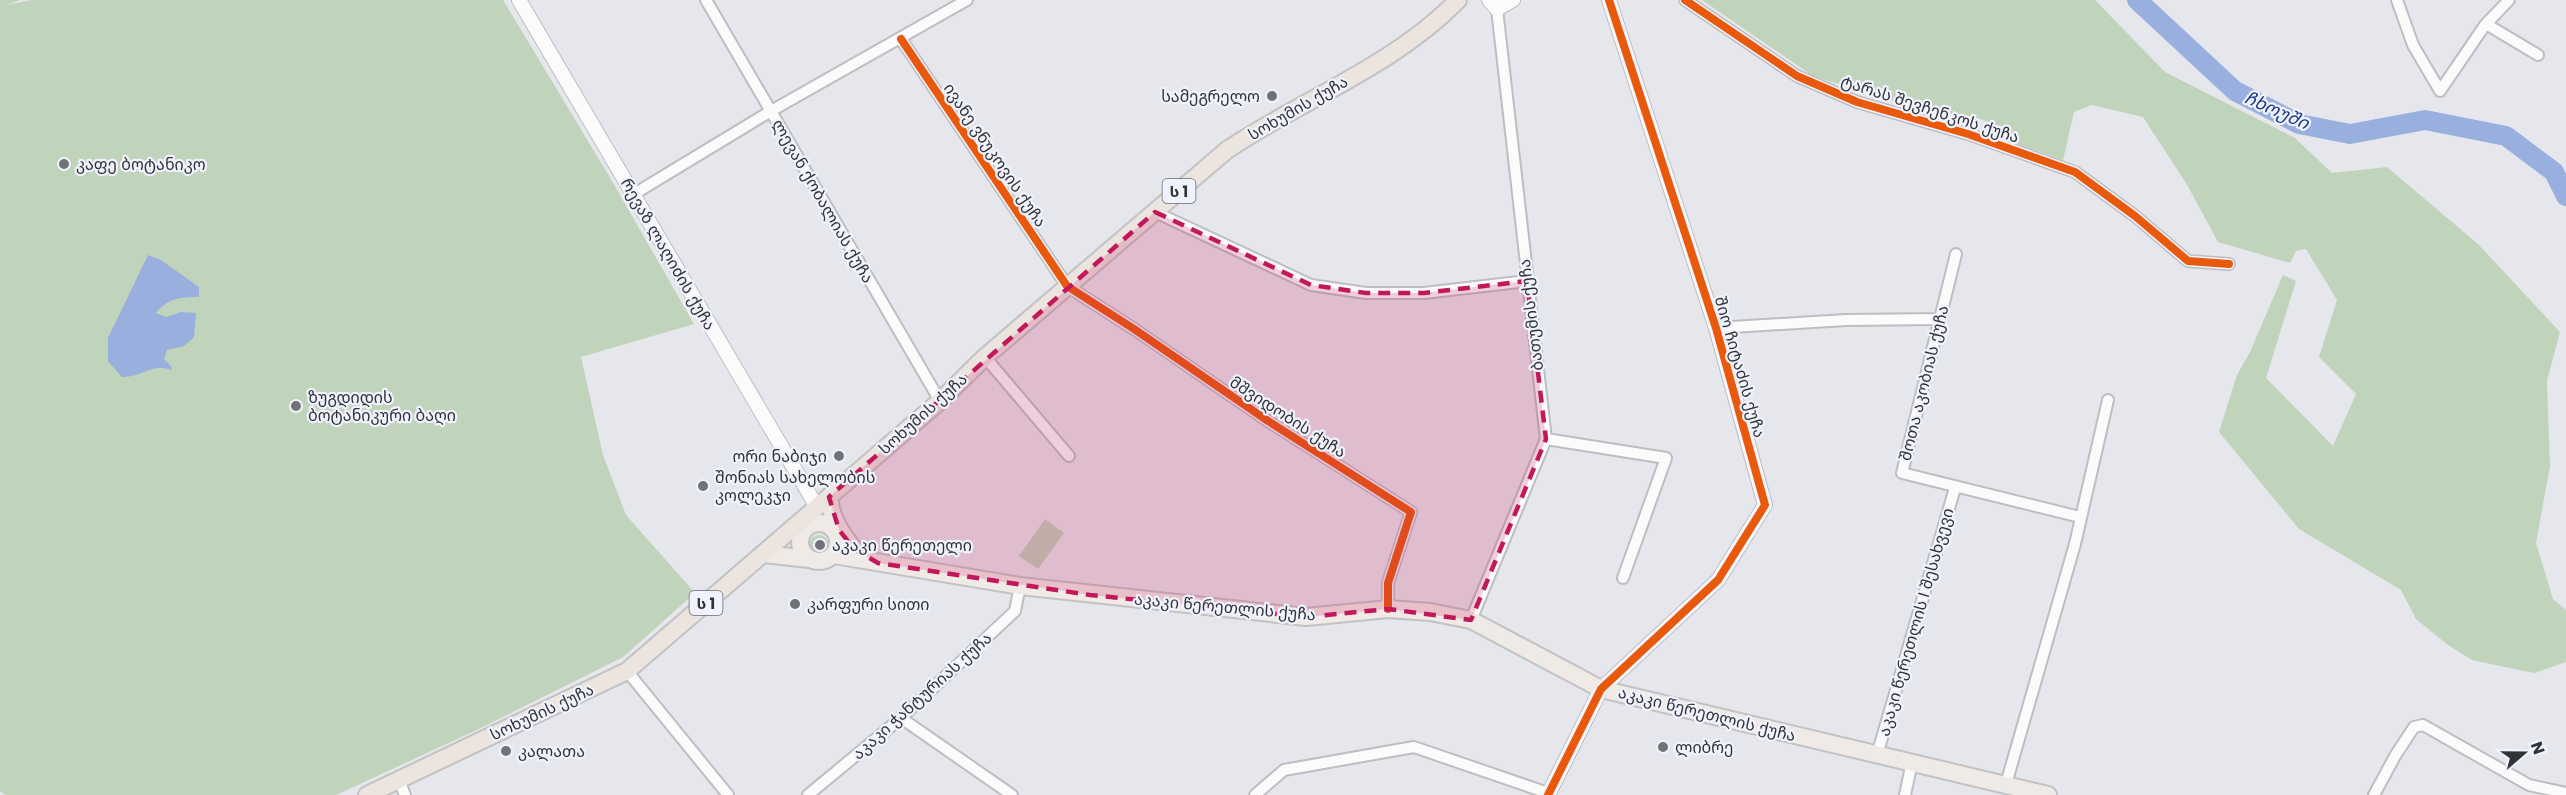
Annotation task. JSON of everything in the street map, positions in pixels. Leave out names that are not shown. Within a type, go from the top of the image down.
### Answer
[{"type":"highway","name":"სოხუმის ქუჩა","points":[[367,795],[402,788],[627,671],[764,554],[799,530],[823,502],[940,401],[985,357],[1227,150],[1263,126],[1375,63],[1419,34],[1458,0]]},
{"type":"main road","points":[[764,554],[818,562],[826,561],[834,555],[839,541],[823,502]]},
{"type":"main road","points":[[823,502],[830,509],[839,530],[854,549]]},
{"type":"main road","points":[[809,559],[803,554],[799,530],[816,523],[834,530],[854,549],[878,563]]},
{"type":"main road","name":"აკაკი წერეთლის ქუჩა","points":[[834,555],[1020,586],[1306,617],[1388,609],[1430,612],[1471,620],[1601,688],[2048,795]]},
{"type":"street","name":"რევაზ ლაღიძის ქუჩა","points":[[519,0],[783,453],[823,502]]},
{"type":"street","name":"ლევან ქობალიას ქუჩა","points":[[706,0],[940,401]]},
{"type":"street","points":[[634,194],[771,111],[967,0]]},
{"type":"street","points":[[1493,5],[1513,0]]},
{"type":"street","name":"შიო ჩიტაძის ქუჩა","points":[[1601,688],[1718,580],[1765,505],[1716,328],[1609,0]]},
{"type":"street","name":"ტარას შევჩენკოს ქუჩა","points":[[1685,0],[1797,76],[1857,102],[1968,134],[2075,172],[2135,216],[2188,261],[2229,264]]},
{"type":"street","points":[[2397,0],[2413,45],[2440,91],[2486,24],[2509,0]]},
{"type":"street","name":"ბათუმის ქუჩა","points":[[1471,620],[1546,439],[1493,5]]},
{"type":"street","points":[[2486,24],[2538,55]]},
{"type":"street","name":"ივანე ვნუკოვის ქუჩა","points":[[901,39],[1067,286]]},
{"type":"street","points":[[1155,212],[1311,285],[1366,293],[1424,293],[1527,281]]},
{"type":"street","name":"შოთა აკობიას ქუჩა","points":[[1956,254],[1902,473],[1955,488],[2080,517]]},
{"type":"street","name":"მშვიდობის ქუჩა","points":[[1067,286],[1268,421],[1411,512],[1388,583],[1388,609]]},
{"type":"street","points":[[1716,328],[1846,320],[1940,318]]},
{"type":"street","points":[[985,357],[1069,456]]},
{"type":"street","points":[[2007,784],[2075,544],[2108,400]]},
{"type":"street","points":[[1546,439],[1666,458],[1623,578]]},
{"type":"street","name":"აკაკი წერეთლის I შესახვევი","points":[[1877,755],[1955,488]]},
{"type":"street","name":"აკაკი ჭანტურიას ქუჩა","points":[[808,795],[902,718],[1015,611],[1020,586]]},
{"type":"street","points":[[627,671],[728,795]]},
{"type":"street","points":[[1255,795],[1284,770],[1414,747],[1548,794],[1601,688]]},
{"type":"street","points":[[902,718],[1012,795]]},
{"type":"street","points":[[2374,795],[2395,756],[2414,728],[2423,725],[2529,785],[2566,793]]},
{"type":"street","points":[[1905,795],[1912,762]]},
{"type":"highlighted area","points":[[1155,212],[1311,285],[1366,293],[1424,293],[1527,281],[1546,439],[1471,620],[1388,609],[1306,617],[1090,595],[878,563],[854,549],[839,530],[829,497]]},
{"type":"green space","name":"ზუგდიდის ბოტანიკური ბაღი","points":[[0,0],[20,0],[7,5],[31,0],[503,0],[612,181],[694,324],[581,357],[603,455],[626,515],[695,593],[623,657],[479,729],[336,795],[5,795],[0,791]]},
{"type":"green space","points":[[1702,0],[2095,0],[2165,72],[2295,138],[2332,173],[2387,167],[2478,244],[2560,332],[2547,381],[2550,466],[2536,543],[2553,599],[2566,610],[2566,662],[2534,673],[2472,660],[2448,645],[2416,619],[2401,590],[2299,529],[2219,432],[2237,375],[2250,352],[2283,275],[2296,281],[2266,378],[2333,446],[2356,394],[2319,357],[2337,300],[2306,249],[2296,251],[2290,263],[2218,242],[2186,183],[2143,117],[2092,105],[2074,112],[2063,160],[2012,142],[2009,129],[1974,117],[1915,108],[1813,76]]},
{"type":"green space","points":[[1045,519],[1064,533],[1038,569],[1019,556]]},
{"type":"green space","points":[[819,535],[826,538],[829,545],[826,552],[819,555],[812,552],[809,545],[812,538]]},
{"type":"water","points":[[148,255],[161,260],[199,287],[199,297],[175,299],[165,304],[156,313],[166,317],[181,312],[196,313],[194,337],[184,346],[167,350],[164,359],[172,370],[158,368],[122,377],[108,361],[108,338]]},
{"type":"waterway","name":"ჩხოუში","points":[[2137,0],[2235,91],[2299,124],[2350,134],[2425,120],[2506,136],[2554,172],[2566,196]]},
{"type":"cycle path","points":[[1548,795],[1601,689],[1718,580],[1765,505],[1716,328],[1609,0]]},
{"type":"cycle path","points":[[1685,0],[1797,76],[1857,102],[1968,134],[2075,172],[2135,216],[2188,261],[2229,264]]},
{"type":"cycle path","points":[[901,39],[1067,286],[1268,421],[1411,512],[1388,583],[1388,609]]},
{"type":"place","name":"სამეგრელო","points":[[1272,96]]},
{"type":"place","name":"კაფე ბოტანიკო","points":[[64,164]]},
{"type":"place","name":"ზუგდიდის ბოტანიკური ბაღი","points":[[296,406]]},
{"type":"place","name":"ორი ნაბიჯი","points":[[839,456]]},
{"type":"place","name":"შონიას სახელობის კოლეკჯი","points":[[703,486]]},
{"type":"place","name":"აკაკი წერეთელი","points":[[820,545]]},
{"type":"place","name":"კარფური სითი","points":[[795,604]]},
{"type":"place","name":"ლიბრე","points":[[1663,747]]},
{"type":"place","name":"კალათა","points":[[506,751]]}]
